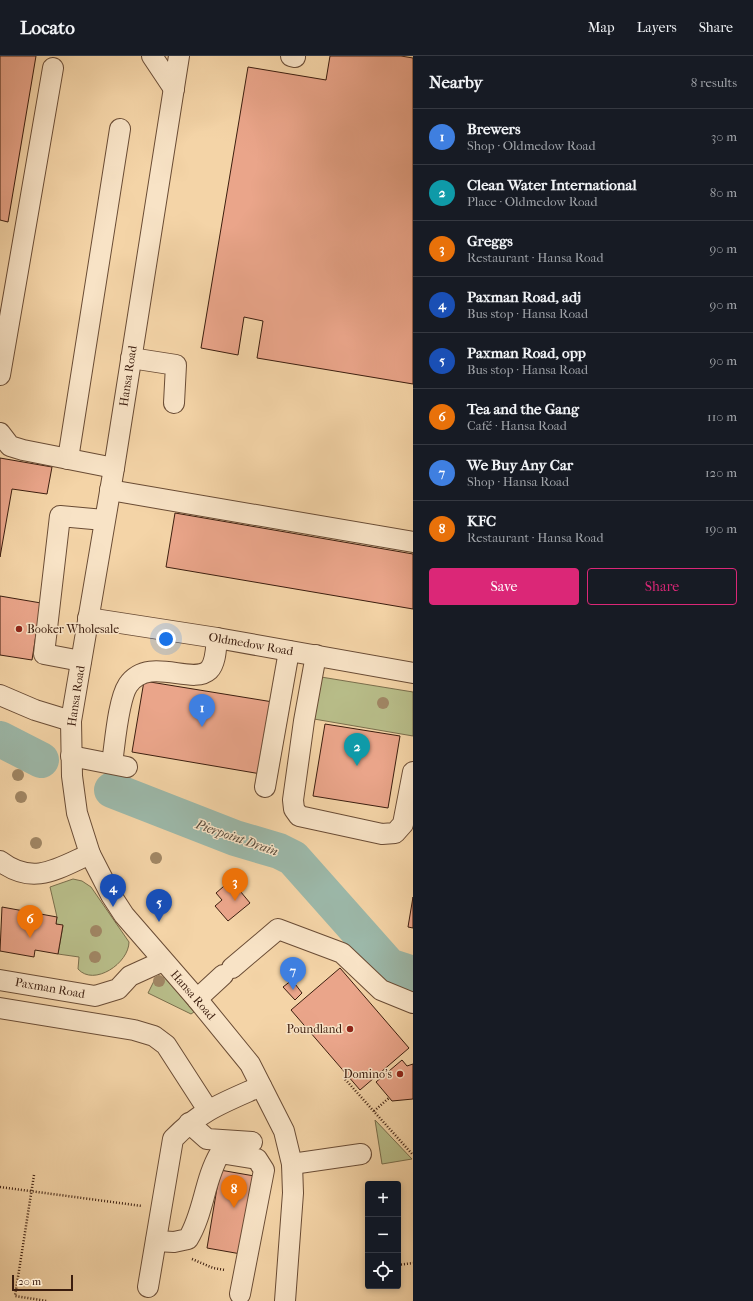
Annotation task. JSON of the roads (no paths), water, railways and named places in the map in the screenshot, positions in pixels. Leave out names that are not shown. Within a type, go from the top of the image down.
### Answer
[{"type":"street","points":[[152,56],[174,89]]},
{"type":"street","name":"Hansa Road","points":[[179,56],[114,468],[104,520],[82,661],[70,721],[71,756],[77,813],[90,854],[117,905],[250,1064],[284,1130],[292,1164],[293,1208],[285,1301]]},
{"type":"street","points":[[0,375],[53,68]]},
{"type":"street","points":[[68,459],[120,129]]},
{"type":"street","points":[[131,358],[176,365],[174,403]]},
{"type":"street","points":[[0,433],[10,446],[23,450],[114,468]]},
{"type":"street","points":[[110,490],[413,542]]},
{"type":"street","points":[[82,661],[44,654],[60,516],[104,520]]},
{"type":"street","name":"Oldmedow Road","points":[[88,618],[217,638],[413,673]]},
{"type":"street","points":[[71,756],[120,765],[123,696],[128,685],[137,677],[147,672],[201,674],[208,671],[212,664],[217,638]]},
{"type":"street","points":[[265,787],[289,651]]},
{"type":"street","points":[[316,655],[304,721],[293,800],[294,809],[300,816],[382,834],[396,832],[403,824],[413,772]]},
{"type":"street","points":[[0,695],[35,710],[70,721]]},
{"type":"street","points":[[0,861],[21,873],[36,874],[52,871],[90,854]]},
{"type":"street","points":[[197,999],[227,971],[278,929],[342,953],[381,990],[413,1003]]},
{"type":"street","name":"Paxman Road","points":[[0,980],[95,996],[118,989],[130,976],[163,961]]},
{"type":"street","points":[[0,1008],[134,1030],[154,1036],[166,1045],[208,1110]]},
{"type":"street","points":[[148,1287],[162,1216],[166,1179],[173,1139],[189,1123],[208,1110],[261,1086]]},
{"type":"street","points":[[189,1123],[208,1139],[252,1142]]},
{"type":"street","points":[[156,1241],[174,1242],[188,1239],[195,1228],[211,1168],[220,1153],[256,1159],[264,1170],[240,1294]]},
{"type":"street","points":[[292,1164],[361,1154]]},
{"type":"waterway","name":"Pierpoint Drain","points":[[0,739],[41,760]]},
{"type":"waterway","name":"Pierpoint Drain","points":[[112,790],[235,838],[279,851],[293,858],[389,966],[413,974]]},
{"type":"place","name":"Booker Wholesale","points":[[19,629]]},
{"type":"place","name":"Brewers","points":[[202,727]]},
{"type":"place","name":"Clean Water International","points":[[357,766]]},
{"type":"place","name":"Greggs","points":[[235,901]]},
{"type":"place","name":"Paxman Road, adj","points":[[113,907]]},
{"type":"place","name":"Paxman Road, opp","points":[[159,922]]},
{"type":"place","name":"Tea and the Gang","points":[[30,938]]},
{"type":"place","name":"We Buy Any Car","points":[[293,990]]},
{"type":"place","name":"Poundland","points":[[350,1029]]},
{"type":"place","name":"Domino's","points":[[400,1074]]},
{"type":"place","name":"KFC","points":[[234,1208]]}]
